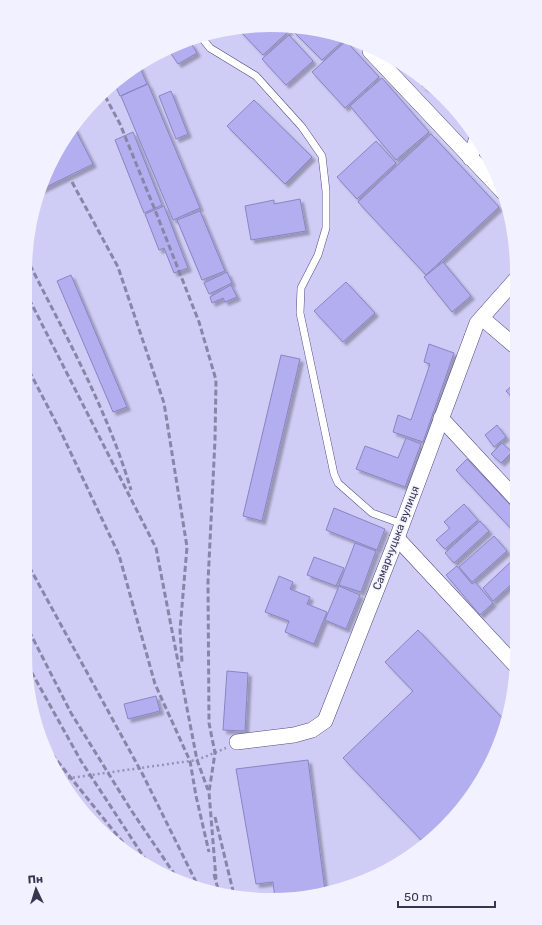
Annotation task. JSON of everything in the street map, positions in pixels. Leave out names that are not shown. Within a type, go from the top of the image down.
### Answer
[{"type":"street","points":[[385,62],[492,181]]},
{"type":"street","points":[[470,158],[474,145]]},
{"type":"street","name":"Самарчуцька вулиця","points":[[237,742],[294,735],[312,730],[325,721],[400,531],[477,323],[510,286]]},
{"type":"street","points":[[482,318],[510,342]]},
{"type":"street","points":[[442,418],[510,492]]},
{"type":"street","points":[[400,531],[510,659]]},
{"type":"lane","points":[[205,41],[210,48],[256,76],[302,127],[322,156],[326,191],[326,228],[318,255],[301,288],[300,313],[334,474],[338,483],[372,513],[400,531]]},
{"type":"path","points":[[67,778],[197,760],[222,751],[237,742]]},
{"type":"building","points":[[271,32],[287,33],[263,55],[243,34]]},
{"type":"building","points":[[296,34],[341,43],[322,60]]},
{"type":"building","points":[[289,35],[313,61],[286,85],[262,59]]},
{"type":"building","points":[[343,43],[350,46],[379,77],[345,108],[312,72]]},
{"type":"building","points":[[193,46],[197,53],[178,64],[171,54]]},
{"type":"building","points":[[141,70],[147,84],[120,96],[117,88]]},
{"type":"building","points":[[382,78],[429,132],[396,160],[350,106]]},
{"type":"building","points":[[148,84],[200,208],[173,220],[121,96]]},
{"type":"building","points":[[171,91],[188,134],[176,139],[159,96]]},
{"type":"building","points":[[254,100],[312,157],[285,184],[227,126]]},
{"type":"building","points":[[77,132],[93,164],[48,186],[64,151]]},
{"type":"building","points":[[133,132],[162,205],[144,213],[115,140]]},
{"type":"building","points":[[431,134],[499,207],[426,275],[358,202]]},
{"type":"building","points":[[376,141],[396,163],[357,199],[337,177]]},
{"type":"building","points":[[300,199],[306,231],[251,240],[245,206],[274,200],[274,204]]},
{"type":"building","points":[[164,206],[188,268],[174,273],[164,248],[159,250],[145,214]]},
{"type":"building","points":[[200,211],[225,271],[202,280],[177,220]]},
{"type":"building","points":[[443,262],[471,296],[452,312],[424,277]]},
{"type":"building","points":[[227,272],[232,283],[209,294],[204,283]]},
{"type":"building","points":[[71,275],[127,407],[113,412],[57,281]]},
{"type":"building","points":[[346,282],[375,313],[343,342],[314,311]]},
{"type":"building","points":[[231,285],[237,297],[225,302],[223,298],[212,303],[210,297]]},
{"type":"building","points":[[429,344],[454,353],[423,442],[393,432],[398,415],[411,420],[430,364],[424,362]]},
{"type":"building","points":[[281,355],[300,359],[262,521],[243,516]]},
{"type":"building","points":[[510,387],[510,395],[506,391]]},
{"type":"building","points":[[497,425],[506,437],[494,447],[485,435]]},
{"type":"building","points":[[406,438],[421,444],[405,487],[356,469],[365,446],[398,458]]},
{"type":"building","points":[[502,443],[510,450],[510,454],[501,463],[491,454]]},
{"type":"building","points":[[467,459],[510,505],[510,528],[456,470]]},
{"type":"building","points":[[464,504],[478,520],[445,549],[436,540],[450,528],[444,522]]},
{"type":"building","points":[[334,508],[385,529],[377,550],[326,530]]},
{"type":"building","points":[[480,521],[489,531],[454,563],[445,553]]},
{"type":"building","points":[[494,536],[507,551],[472,582],[459,567]]},
{"type":"building","points":[[355,543],[376,551],[361,592],[339,585]]},
{"type":"building","points":[[314,557],[344,568],[336,586],[307,575]]},
{"type":"building","points":[[510,563],[510,586],[493,601],[483,588]]},
{"type":"building","points":[[457,566],[472,584],[475,582],[493,603],[480,615],[446,575]]},
{"type":"building","points":[[279,576],[293,582],[290,589],[310,597],[307,604],[327,612],[314,644],[285,632],[289,621],[265,612]]},
{"type":"building","points":[[339,586],[360,595],[346,629],[325,620]]},
{"type":"building","points":[[418,630],[502,717],[492,745],[470,787],[451,812],[421,840],[343,758],[413,691],[385,662]]},
{"type":"building","points":[[227,671],[248,673],[245,731],[223,730]]},
{"type":"building","points":[[156,696],[160,711],[128,719],[124,704]]},
{"type":"building","points":[[308,760],[324,887],[302,891],[274,893],[273,882],[256,884],[236,769]]},
{"type":"railway","points":[[106,98],[120,124],[199,322],[216,380],[215,440],[208,582],[209,723],[215,753],[209,792],[216,879]]},
{"type":"railway","points":[[72,182],[118,267],[164,403],[187,547],[180,630],[182,662]]},
{"type":"railway","points":[[32,269],[70,342],[97,400],[110,430],[131,490]]},
{"type":"railway","points":[[32,305],[156,548],[197,760],[208,790]]},
{"type":"railway","points":[[32,376],[60,430],[119,555],[155,684],[190,761],[196,796],[209,852]]},
{"type":"railway","points":[[32,572],[143,775],[195,880]]},
{"type":"railway","points":[[32,637],[71,713],[131,810],[173,872]]},
{"type":"railway","points":[[33,675],[81,761],[143,856]]},
{"type":"railway","points":[[58,762],[121,840]]},
{"type":"railway","points":[[215,817],[233,890]]},
{"type":"railway","points":[[214,874],[217,887]]}]
